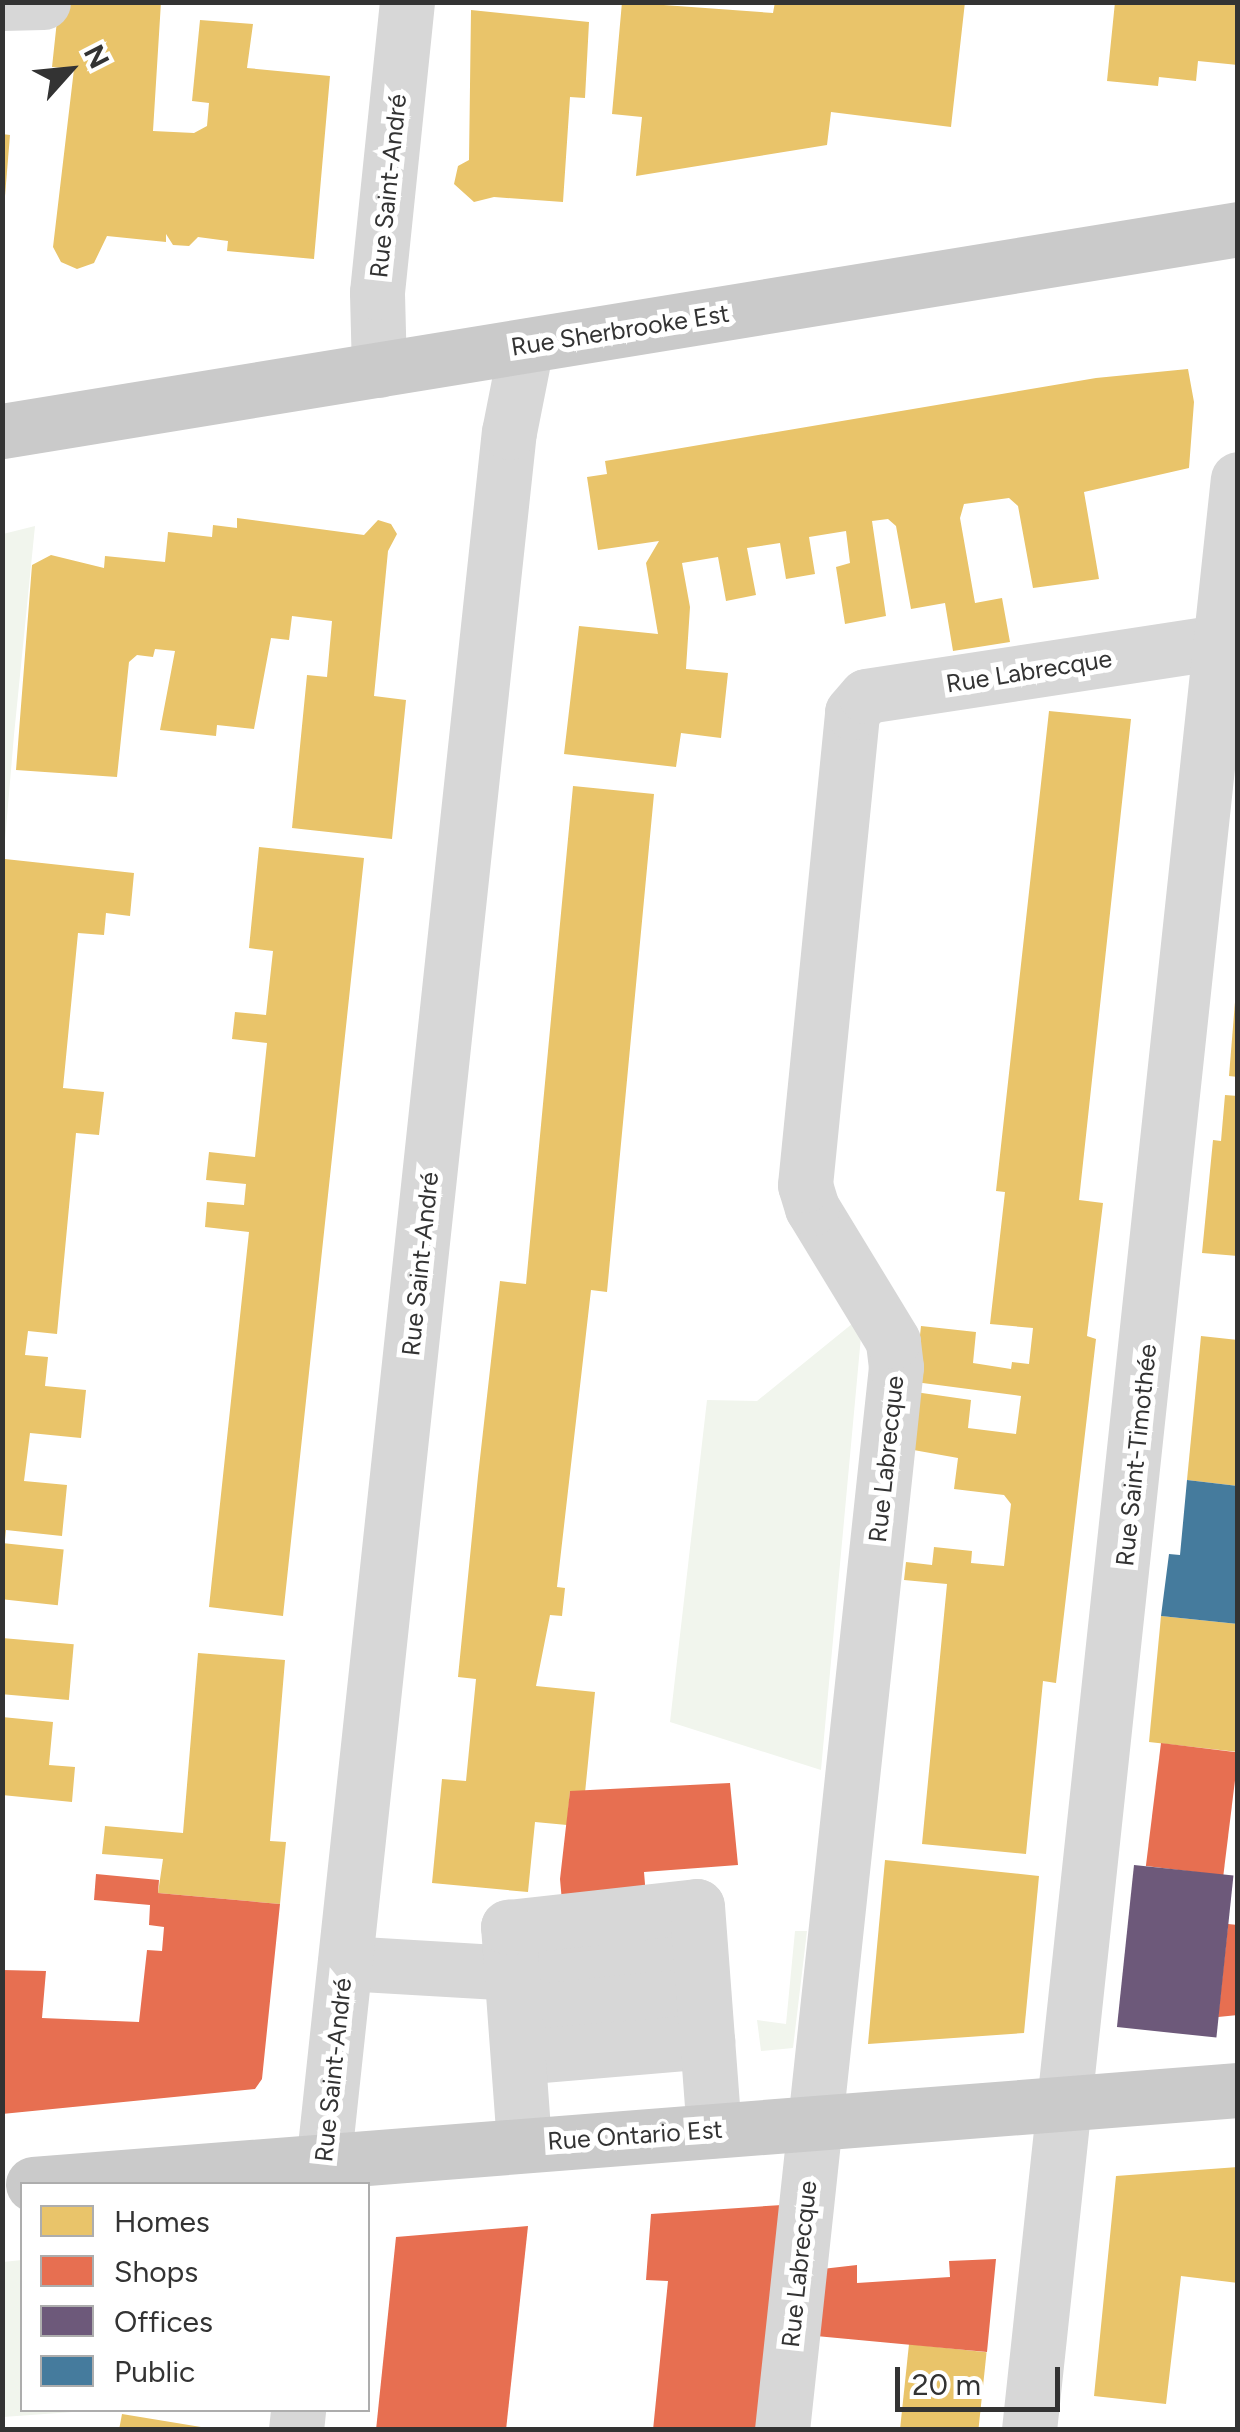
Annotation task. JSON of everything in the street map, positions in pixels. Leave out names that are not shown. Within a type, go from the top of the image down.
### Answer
[{"type":"main road","name":"Rue Sherbrooke Est","points":[[2,430],[1238,229]]},
{"type":"main road","name":"Rue Ontario Est","points":[[77,2182],[322,2171],[524,2144],[1238,2090]]},
{"type":"street","points":[[2,3],[44,2]]},
{"type":"street","name":"Rue Saint-André","points":[[380,370],[377,292],[407,2]]},
{"type":"street","name":"Rue Saint-André","points":[[322,2171],[512,401],[526,346]]},
{"type":"street","name":"Rue Saint-Timothée","points":[[1029,2430],[1224,641],[1238,479]]},
{"type":"street","name":"Rue Labrecque","points":[[782,2430],[896,1367],[893,1341],[812,1208],[805,1185],[852,712],[866,696],[1224,641]]},
{"type":"street","points":[[524,2144],[508,1927],[696,1906],[714,2130]]},
{"type":"street","points":[[345,1963],[515,2014],[703,1996]]},
{"type":"shaded area","points":[[35,526],[14,735],[3,864],[3,534]]},
{"type":"shaded area","points":[[863,1315],[821,1770],[670,1722],[707,1400],[757,1401]]},
{"type":"shaded area","points":[[795,1931],[807,1931],[793,2048],[761,2051],[757,2020],[786,2024]]},
{"type":"shaded area","points":[[20,2260],[20,2412],[72,2412],[3,2417],[3,2262]]},
{"type":"building: Homes","points":[[59,2],[161,2],[153,131],[194,133],[207,126],[209,103],[192,101],[200,20],[253,24],[247,68],[330,76],[314,259],[227,251],[228,241],[198,237],[189,246],[173,245],[166,234],[166,242],[107,236],[94,263],[77,269],[61,262],[53,247],[74,69],[52,67]]},
{"type":"building: Homes","points":[[622,2],[773,13],[775,2],[965,2],[951,127],[831,112],[827,145],[636,176],[642,117],[612,114]]},
{"type":"building: Homes","points":[[1115,2],[1238,2],[1238,65],[1198,61],[1196,81],[1159,77],[1158,86],[1107,81]]},
{"type":"building: Homes","points":[[471,10],[589,22],[585,98],[570,97],[563,202],[494,197],[474,202],[454,184],[458,166],[469,160]]},
{"type":"building: Homes","points":[[2,134],[10,135],[5,196],[2,196]]},
{"type":"building: Homes","points":[[1188,369],[1194,402],[1189,468],[1084,492],[1099,579],[1033,588],[1018,506],[1009,498],[964,504],[960,518],[975,603],[1002,598],[1010,642],[953,651],[945,603],[911,609],[896,526],[888,519],[872,521],[886,616],[845,624],[836,567],[850,563],[846,531],[809,537],[815,574],[786,579],[780,543],[747,548],[756,595],[726,601],[718,557],[682,563],[690,607],[686,669],[728,673],[721,738],[681,733],[676,767],[564,754],[579,626],[658,634],[646,563],[659,541],[598,550],[587,477],[607,474],[605,461],[1096,378]]},
{"type":"building: Homes","points":[[237,518],[364,535],[378,520],[391,524],[397,534],[388,551],[374,696],[406,700],[392,839],[292,828],[307,675],[327,677],[332,621],[292,616],[289,640],[271,638],[254,729],[217,725],[216,736],[160,730],[175,651],[155,649],[153,657],[137,655],[129,662],[117,777],[16,770],[32,565],[51,555],[104,568],[105,556],[165,562],[168,532],[212,537],[213,525],[237,528]]},
{"type":"building: Homes","points":[[1049,711],[1131,719],[1079,1200],[1103,1203],[1087,1336],[1096,1339],[1056,1683],[1043,1681],[1026,1854],[922,1844],[947,1584],[904,1580],[906,1562],[932,1565],[934,1547],[972,1551],[971,1563],[1004,1566],[1011,1504],[1004,1495],[954,1489],[958,1458],[908,1449],[915,1392],[971,1400],[968,1428],[1016,1434],[1021,1396],[915,1382],[921,1326],[976,1332],[973,1363],[1011,1369],[1012,1362],[1029,1364],[1033,1328],[990,1324],[1005,1192],[996,1191]]},
{"type":"building: Homes","points":[[573,786],[654,794],[607,1292],[591,1290],[557,1587],[565,1588],[562,1616],[550,1615],[536,1686],[595,1692],[585,1793],[570,1791],[567,1825],[535,1822],[528,1892],[432,1883],[442,1779],[466,1781],[476,1679],[458,1677],[478,1476],[500,1281],[526,1284]]},
{"type":"building: Homes","points":[[259,847],[364,858],[283,1616],[209,1607],[249,1232],[205,1227],[207,1202],[244,1205],[246,1184],[206,1180],[209,1152],[255,1157],[267,1043],[232,1039],[235,1012],[266,1015],[273,951],[249,948]]},
{"type":"building: Homes","points":[[5,859],[134,873],[130,916],[106,913],[104,935],[78,933],[63,1088],[104,1092],[99,1135],[76,1133],[57,1334],[28,1331],[25,1355],[48,1357],[45,1386],[86,1390],[81,1438],[30,1433],[24,1481],[67,1485],[62,1536],[6,1530],[5,1540]]},
{"type":"building: Homes","points":[[1238,1002],[1238,1077],[1229,1076]]},
{"type":"building: Homes","points":[[1225,1095],[1238,1096],[1238,1256],[1202,1253],[1213,1140],[1221,1141]]},
{"type":"building: Homes","points":[[1201,1336],[1238,1340],[1238,1486],[1187,1480]]},
{"type":"building: Homes","points":[[2,1543],[64,1549],[58,1605],[2,1599]]},
{"type":"building: Homes","points":[[1161,1616],[1238,1624],[1238,1752],[1149,1742]]},
{"type":"building: Homes","points":[[2,1638],[74,1644],[69,1700],[2,1694]]},
{"type":"building: Homes","points":[[198,1653],[285,1660],[270,1841],[286,1842],[280,1904],[158,1893],[163,1859],[102,1854],[105,1826],[183,1833]]},
{"type":"building: Homes","points":[[2,1717],[53,1722],[49,1765],[75,1767],[72,1802],[2,1795]]},
{"type":"building: Homes","points":[[885,1860],[1039,1876],[1024,2033],[868,2044]]},
{"type":"building: Homes","points":[[1238,2167],[1238,2283],[1181,2276],[1166,2404],[1094,2396],[1116,2176]]},
{"type":"building: Homes","points":[[909,2344],[987,2352],[978,2430],[900,2430]]},
{"type":"building: Homes","points":[[122,2414],[201,2427],[201,2430],[119,2430]]},
{"type":"building: Shops","points":[[1161,1743],[1238,1752],[1223,1876],[1146,1866]]},
{"type":"building: Shops","points":[[730,1783],[738,1865],[644,1872],[659,2053],[576,2060],[560,1879],[570,1791]]},
{"type":"building: Shops","points":[[96,1874],[159,1880],[158,1893],[280,1904],[262,2079],[255,2089],[2,2114],[2,1970],[46,1971],[42,2018],[139,2022],[147,1950],[162,1951],[164,1927],[149,1925],[150,1905],[94,1900]]},
{"type":"building: Shops","points":[[1228,1924],[1238,1925],[1238,2015],[1218,2017]]},
{"type":"building: Shops","points":[[782,2205],[760,2430],[653,2430],[668,2281],[646,2280],[651,2214]]},
{"type":"building: Shops","points":[[528,2226],[506,2430],[376,2430],[396,2237]]},
{"type":"building: Shops","points":[[996,2259],[987,2352],[816,2336],[822,2269],[857,2265],[857,2283],[950,2277],[949,2261]]},
{"type":"building: Offices","points":[[1134,1865],[1233,1875],[1216,2038],[1117,2027]]},
{"type":"building: Public","points":[[1187,1480],[1238,1486],[1238,1624],[1161,1616],[1169,1554],[1180,1555]]}]
